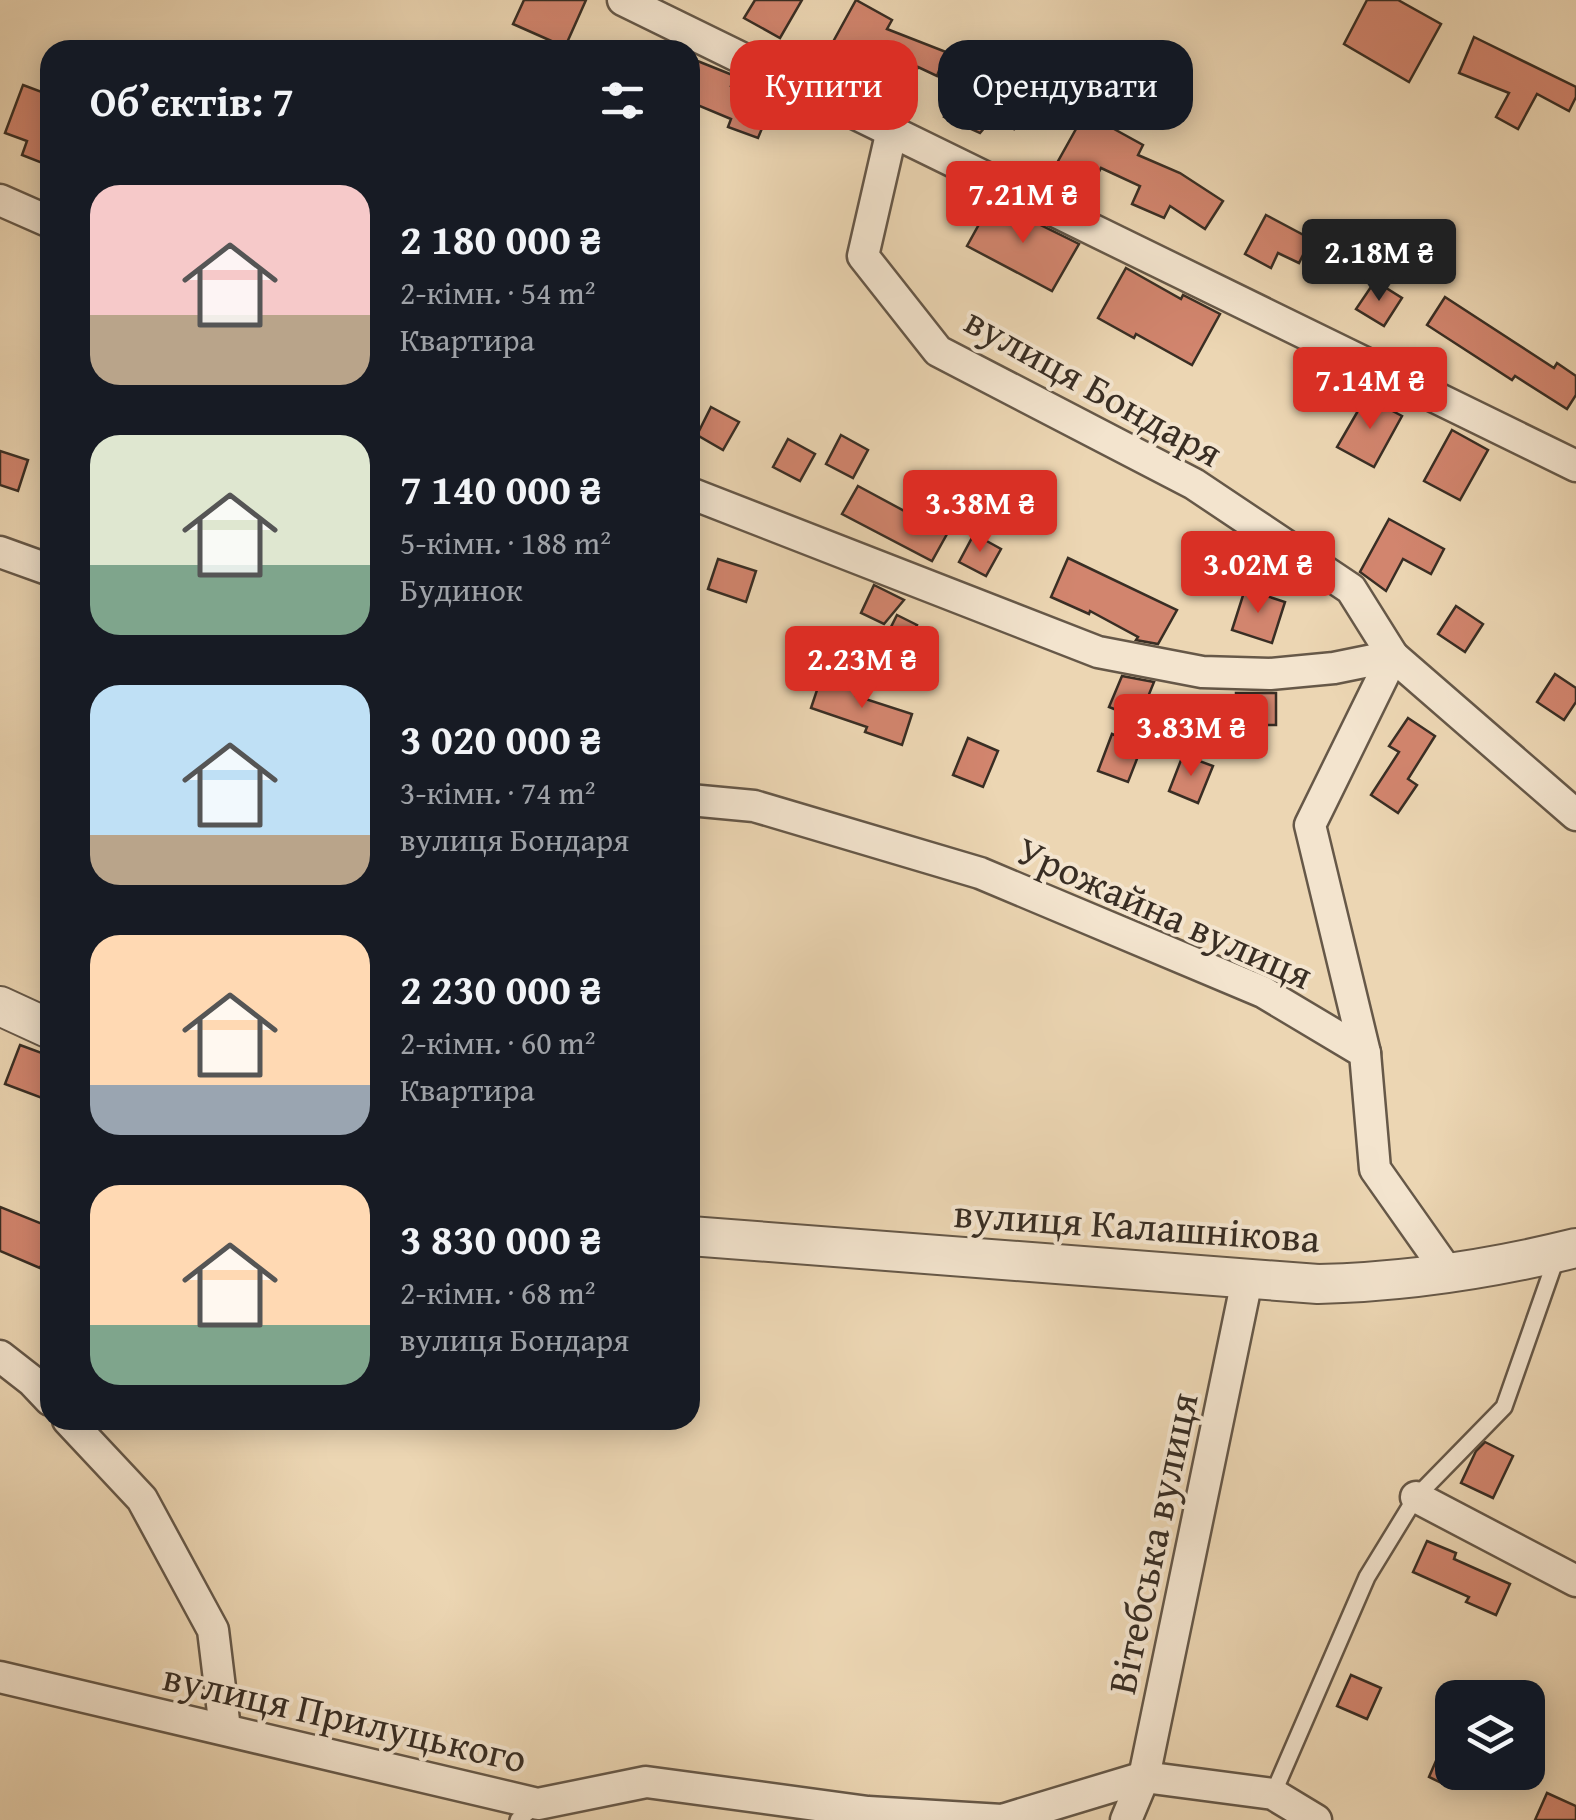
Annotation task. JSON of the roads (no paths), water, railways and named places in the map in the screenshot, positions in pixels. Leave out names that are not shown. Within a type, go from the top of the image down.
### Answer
[{"type":"street","points":[[623,0],[730,52]]},
{"type":"street","points":[[892,130],[1576,466]]},
{"type":"street","name":"вулиця Бондаря","points":[[892,130],[863,256],[938,351],[1194,484],[1351,589],[1393,656],[1576,814]]},
{"type":"street","points":[[0,200],[40,218]]},
{"type":"street","points":[[700,498],[1098,652],[1202,672],[1270,674],[1334,668],[1393,656]]},
{"type":"street","points":[[0,552],[40,566]]},
{"type":"street","points":[[1393,656],[1310,826],[1364,1053],[1375,1170],[1449,1274]]},
{"type":"street","name":"Урожайна вулиця","points":[[700,801],[754,806],[980,874],[1264,992],[1364,1053]]},
{"type":"street","name":"вулиця Калашнікова","points":[[700,1237],[1318,1284],[1376,1283],[1449,1274],[1567,1250]]},
{"type":"street","name":"Вітебська вулиця","points":[[1126,1820],[1144,1777],[1247,1280]]},
{"type":"street","points":[[0,1356],[40,1389]]},
{"type":"street","points":[[77,1430],[142,1499],[212,1630],[226,1729]]},
{"type":"street","points":[[1416,1497],[1576,1581]]},
{"type":"street","name":"вулиця Прилуцького","points":[[0,1676],[226,1729],[528,1812],[646,1782],[868,1812],[1002,1820],[1144,1777]]},
{"type":"street","points":[[1144,1777],[1273,1794],[1316,1820]]},
{"type":"lane","points":[[1273,1794],[1367,1578],[1416,1497],[1504,1407],[1567,1250]]}]
